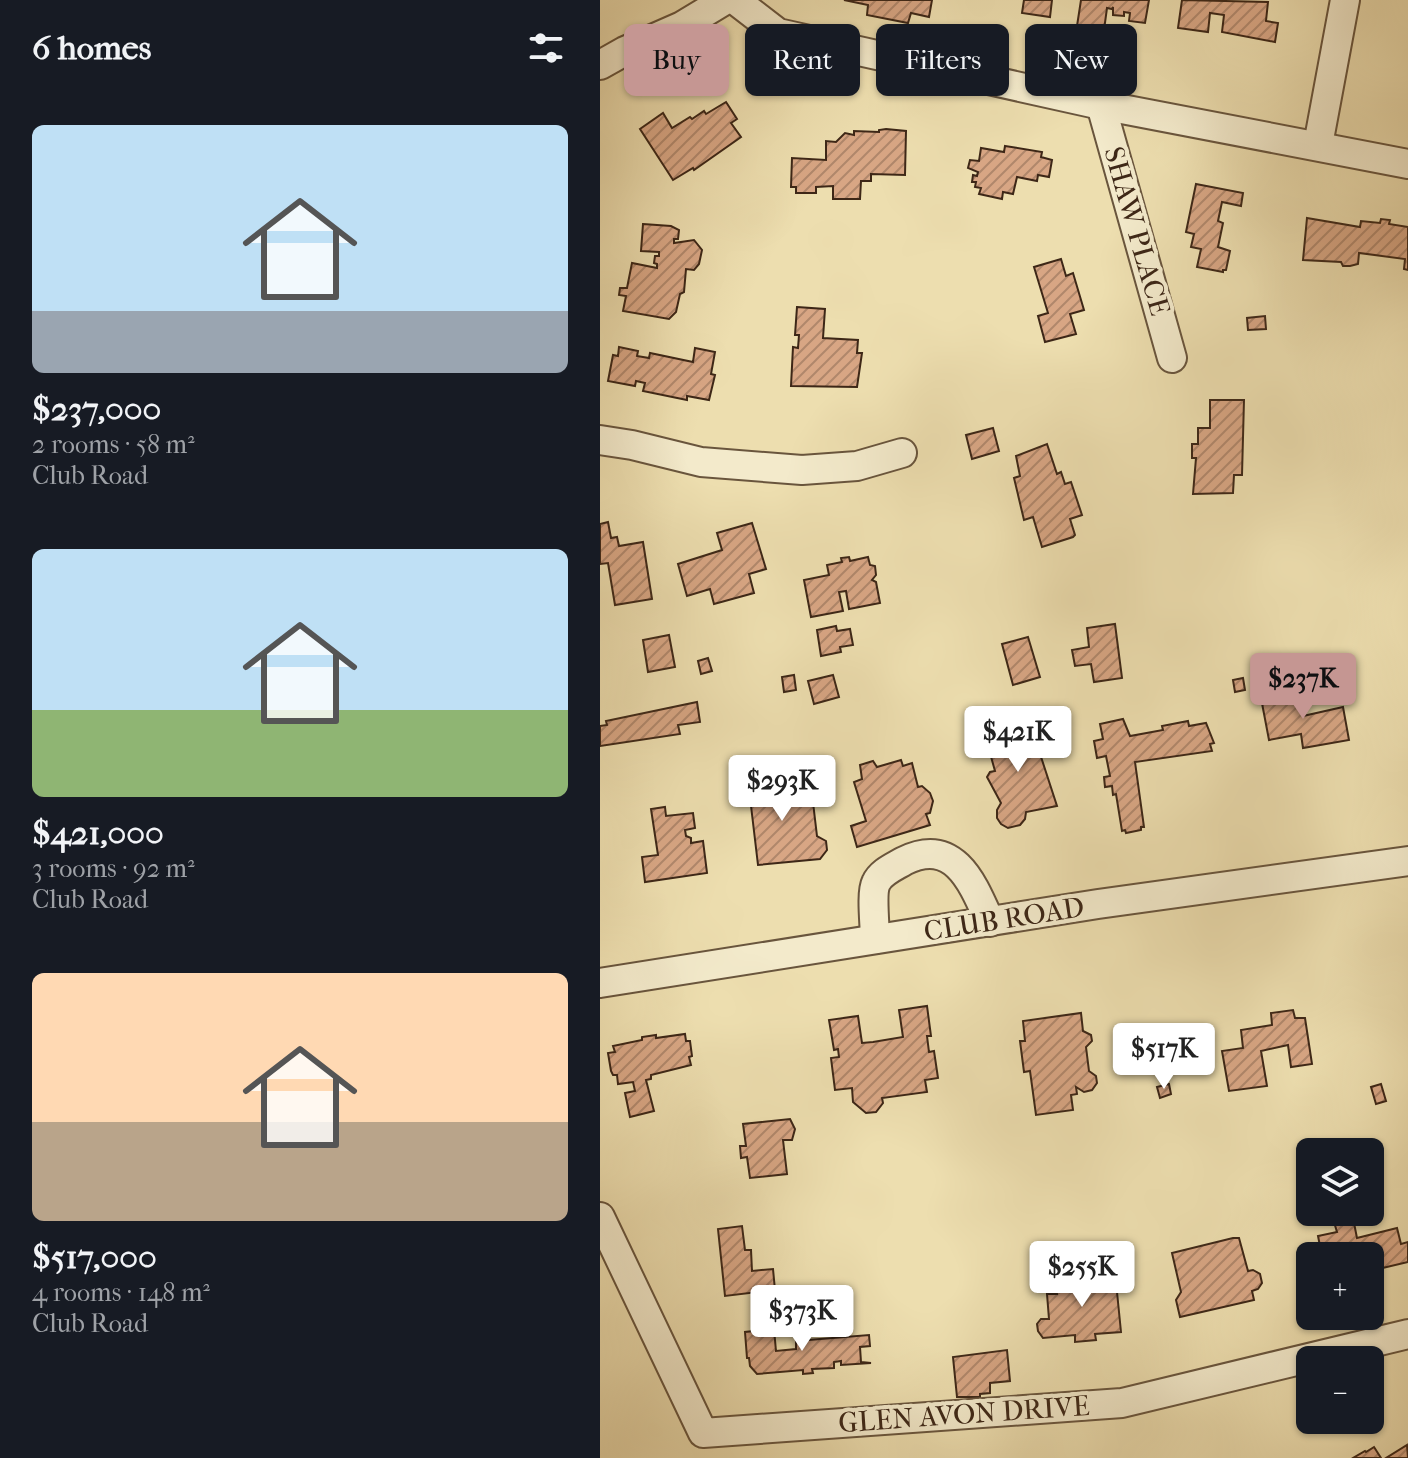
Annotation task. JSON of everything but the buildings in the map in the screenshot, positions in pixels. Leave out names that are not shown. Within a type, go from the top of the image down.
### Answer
[{"type":"street","points":[[600,65],[682,26],[725,0]]},
{"type":"street","points":[[735,0],[778,33],[1101,105],[1408,164]]},
{"type":"street","points":[[1318,145],[1345,0]]},
{"type":"street","name":"SHAW PLACE","points":[[1101,105],[1172,358]]},
{"type":"street","points":[[600,440],[701,462],[802,470],[857,466],[902,453]]},
{"type":"street","points":[[875,939],[874,885],[886,871],[910,859],[938,853],[956,862],[976,890],[990,922]]},
{"type":"street","name":"CLUB ROAD","points":[[600,983],[1098,904],[1408,861]]},
{"type":"street","name":"GLEN AVON DRIVE","points":[[600,1217],[703,1433],[1122,1403],[1408,1334]]}]
